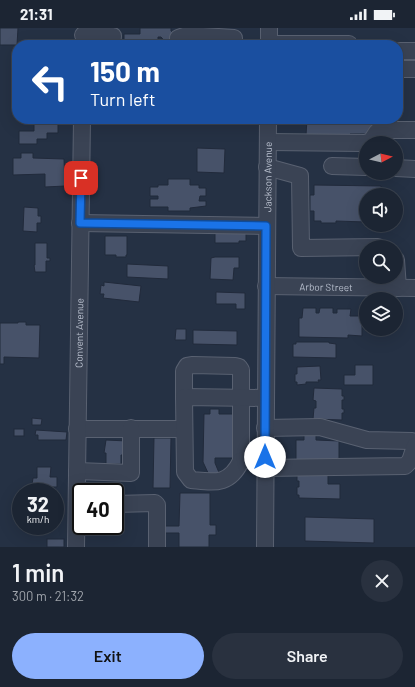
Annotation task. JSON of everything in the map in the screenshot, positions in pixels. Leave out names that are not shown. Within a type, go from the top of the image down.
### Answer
[{"type":"street","points":[[178,38],[187,35],[201,40]]},
{"type":"street","points":[[83,36],[113,36],[113,40]]},
{"type":"street","points":[[212,40],[234,37]]},
{"type":"street","points":[[269,39],[285,40]]},
{"type":"street","points":[[403,70],[415,69]]},
{"type":"street","name":"Convent Avenue","points":[[78,483],[77,428],[82,124]]},
{"type":"street","name":"Jackson Avenue","points":[[265,547],[266,226],[268,124]]},
{"type":"street","points":[[268,142],[365,143],[372,141],[377,132],[393,124],[415,130]]},
{"type":"street","points":[[332,166],[359,167]]},
{"type":"street","points":[[267,168],[300,176],[301,248],[359,246]]},
{"type":"street","points":[[403,168],[415,169]]},
{"type":"street","points":[[80,223],[266,226]]},
{"type":"street","points":[[403,278],[407,288]]},
{"type":"street","name":"Arbor Street","points":[[266,286],[407,288]]},
{"type":"street","points":[[187,366],[239,367],[241,370],[241,461],[233,475],[216,482],[191,480],[185,472],[184,397],[184,371],[187,366]]},
{"type":"street","points":[[184,397],[266,398]]},
{"type":"street","points":[[241,461],[265,463],[405,466],[410,461],[415,445],[412,440],[367,440],[320,427],[265,428]]},
{"type":"street","points":[[77,428],[184,429]]},
{"type":"street","points":[[77,471],[130,473],[131,428]]},
{"type":"street","points":[[124,504],[155,503],[157,505],[157,547]]},
{"type":"street","name":"Convent Avenue","points":[[76,547],[77,535]]},
{"type":"building","points":[[0,28],[18,28],[17,40],[12,40],[12,45],[0,45]]},
{"type":"building","points":[[140,28],[171,28],[171,31],[180,40],[164,40],[161,37],[158,37],[158,40],[124,40],[124,34],[140,34]]},
{"type":"building","points":[[34,124],[58,124],[58,133],[47,133],[47,139],[37,139],[37,144],[19,144],[19,131],[34,131]]},
{"type":"building","points":[[307,124],[387,124],[373,125],[372,134],[306,135]]},
{"type":"building","points":[[197,148],[225,149],[224,173],[197,172]]},
{"type":"building","points":[[21,153],[33,153],[33,158],[64,159],[65,186],[45,187],[45,174],[13,175],[13,158],[21,158]]},
{"type":"building","points":[[168,179],[190,179],[190,185],[199,185],[199,188],[206,188],[206,196],[200,196],[199,201],[206,201],[206,206],[190,208],[190,211],[168,211],[168,207],[150,207],[150,199],[158,199],[158,196],[150,196],[150,187],[168,185]]},
{"type":"building","points":[[314,185],[381,186],[381,188],[359,188],[359,222],[336,221],[336,223],[321,223],[321,221],[314,221],[314,211],[310,211],[310,195],[314,195]]},
{"type":"building","points":[[24,207],[38,208],[38,216],[41,216],[41,223],[37,223],[37,232],[23,231]]},
{"type":"building","points":[[215,229],[246,231],[246,241],[239,241],[239,243],[215,243]]},
{"type":"building","points":[[105,236],[127,236],[126,257],[105,255]]},
{"type":"building","points":[[35,243],[47,243],[47,258],[50,258],[50,261],[46,261],[46,272],[35,272]]},
{"type":"building","points":[[239,257],[239,268],[234,268],[233,280],[210,279],[211,258]]},
{"type":"building","points":[[127,264],[168,266],[168,279],[127,277]]},
{"type":"building","points":[[104,282],[141,286],[139,302],[103,298],[104,294],[100,294],[101,285],[104,286]]},
{"type":"building","points":[[216,292],[245,293],[245,309],[236,309],[236,304],[216,304]]},
{"type":"building","points":[[303,308],[316,308],[316,313],[319,313],[320,308],[333,308],[333,313],[337,313],[337,309],[351,309],[350,316],[359,316],[359,336],[348,335],[348,338],[299,337],[299,318],[302,318]]},
{"type":"building","points":[[26,322],[26,325],[40,325],[39,358],[4,357],[4,364],[0,364],[0,323]]},
{"type":"building","points":[[176,329],[186,329],[186,340],[175,340]]},
{"type":"building","points":[[193,330],[237,331],[237,345],[193,344]]},
{"type":"building","points":[[296,342],[329,342],[336,344],[336,358],[293,357],[293,344],[296,344]]},
{"type":"building","points":[[355,365],[373,365],[373,385],[344,385],[344,375],[355,375]]},
{"type":"building","points":[[320,366],[321,380],[318,380],[319,382],[306,382],[306,384],[297,385],[297,382],[295,382],[295,374],[297,374],[297,367]]},
{"type":"building","points":[[314,388],[342,389],[342,396],[344,396],[344,400],[342,400],[342,409],[344,409],[344,413],[342,413],[342,420],[313,419],[314,408],[316,408],[316,401],[313,400]]},
{"type":"building","points":[[210,409],[219,409],[219,414],[239,414],[238,458],[215,458],[215,463],[220,475],[209,475],[203,462],[204,414],[210,414]]},
{"type":"building","points":[[32,418],[42,419],[41,425],[32,425]]},
{"type":"building","points":[[14,429],[24,429],[24,436],[14,436]]},
{"type":"building","points":[[304,429],[316,429],[316,440],[339,441],[339,464],[296,464],[296,440],[304,440]]},
{"type":"building","points":[[36,430],[67,432],[66,440],[38,440],[38,435],[35,435]]},
{"type":"building","points":[[154,438],[171,438],[170,488],[153,488]]},
{"type":"building","points":[[106,440],[127,441],[127,455],[121,455],[121,464],[106,464],[106,453],[104,453]]},
{"type":"building","points":[[37,467],[51,467],[50,477],[57,477],[57,483],[32,483],[33,478],[37,478]]},
{"type":"building","points":[[328,469],[328,484],[340,484],[340,499],[299,498],[299,495],[297,495],[299,481],[297,481],[297,472]]},
{"type":"building","points":[[180,493],[210,493],[210,525],[216,525],[216,535],[209,535],[209,547],[179,547],[179,533],[163,533],[163,526],[179,526]]},
{"type":"building","points":[[305,517],[374,519],[374,543],[305,541]]},
{"type":"building","points":[[47,539],[64,539],[64,547],[47,547]]},
{"type":"route","points":[[81,178],[80,223],[266,226],[265,457]]}]
